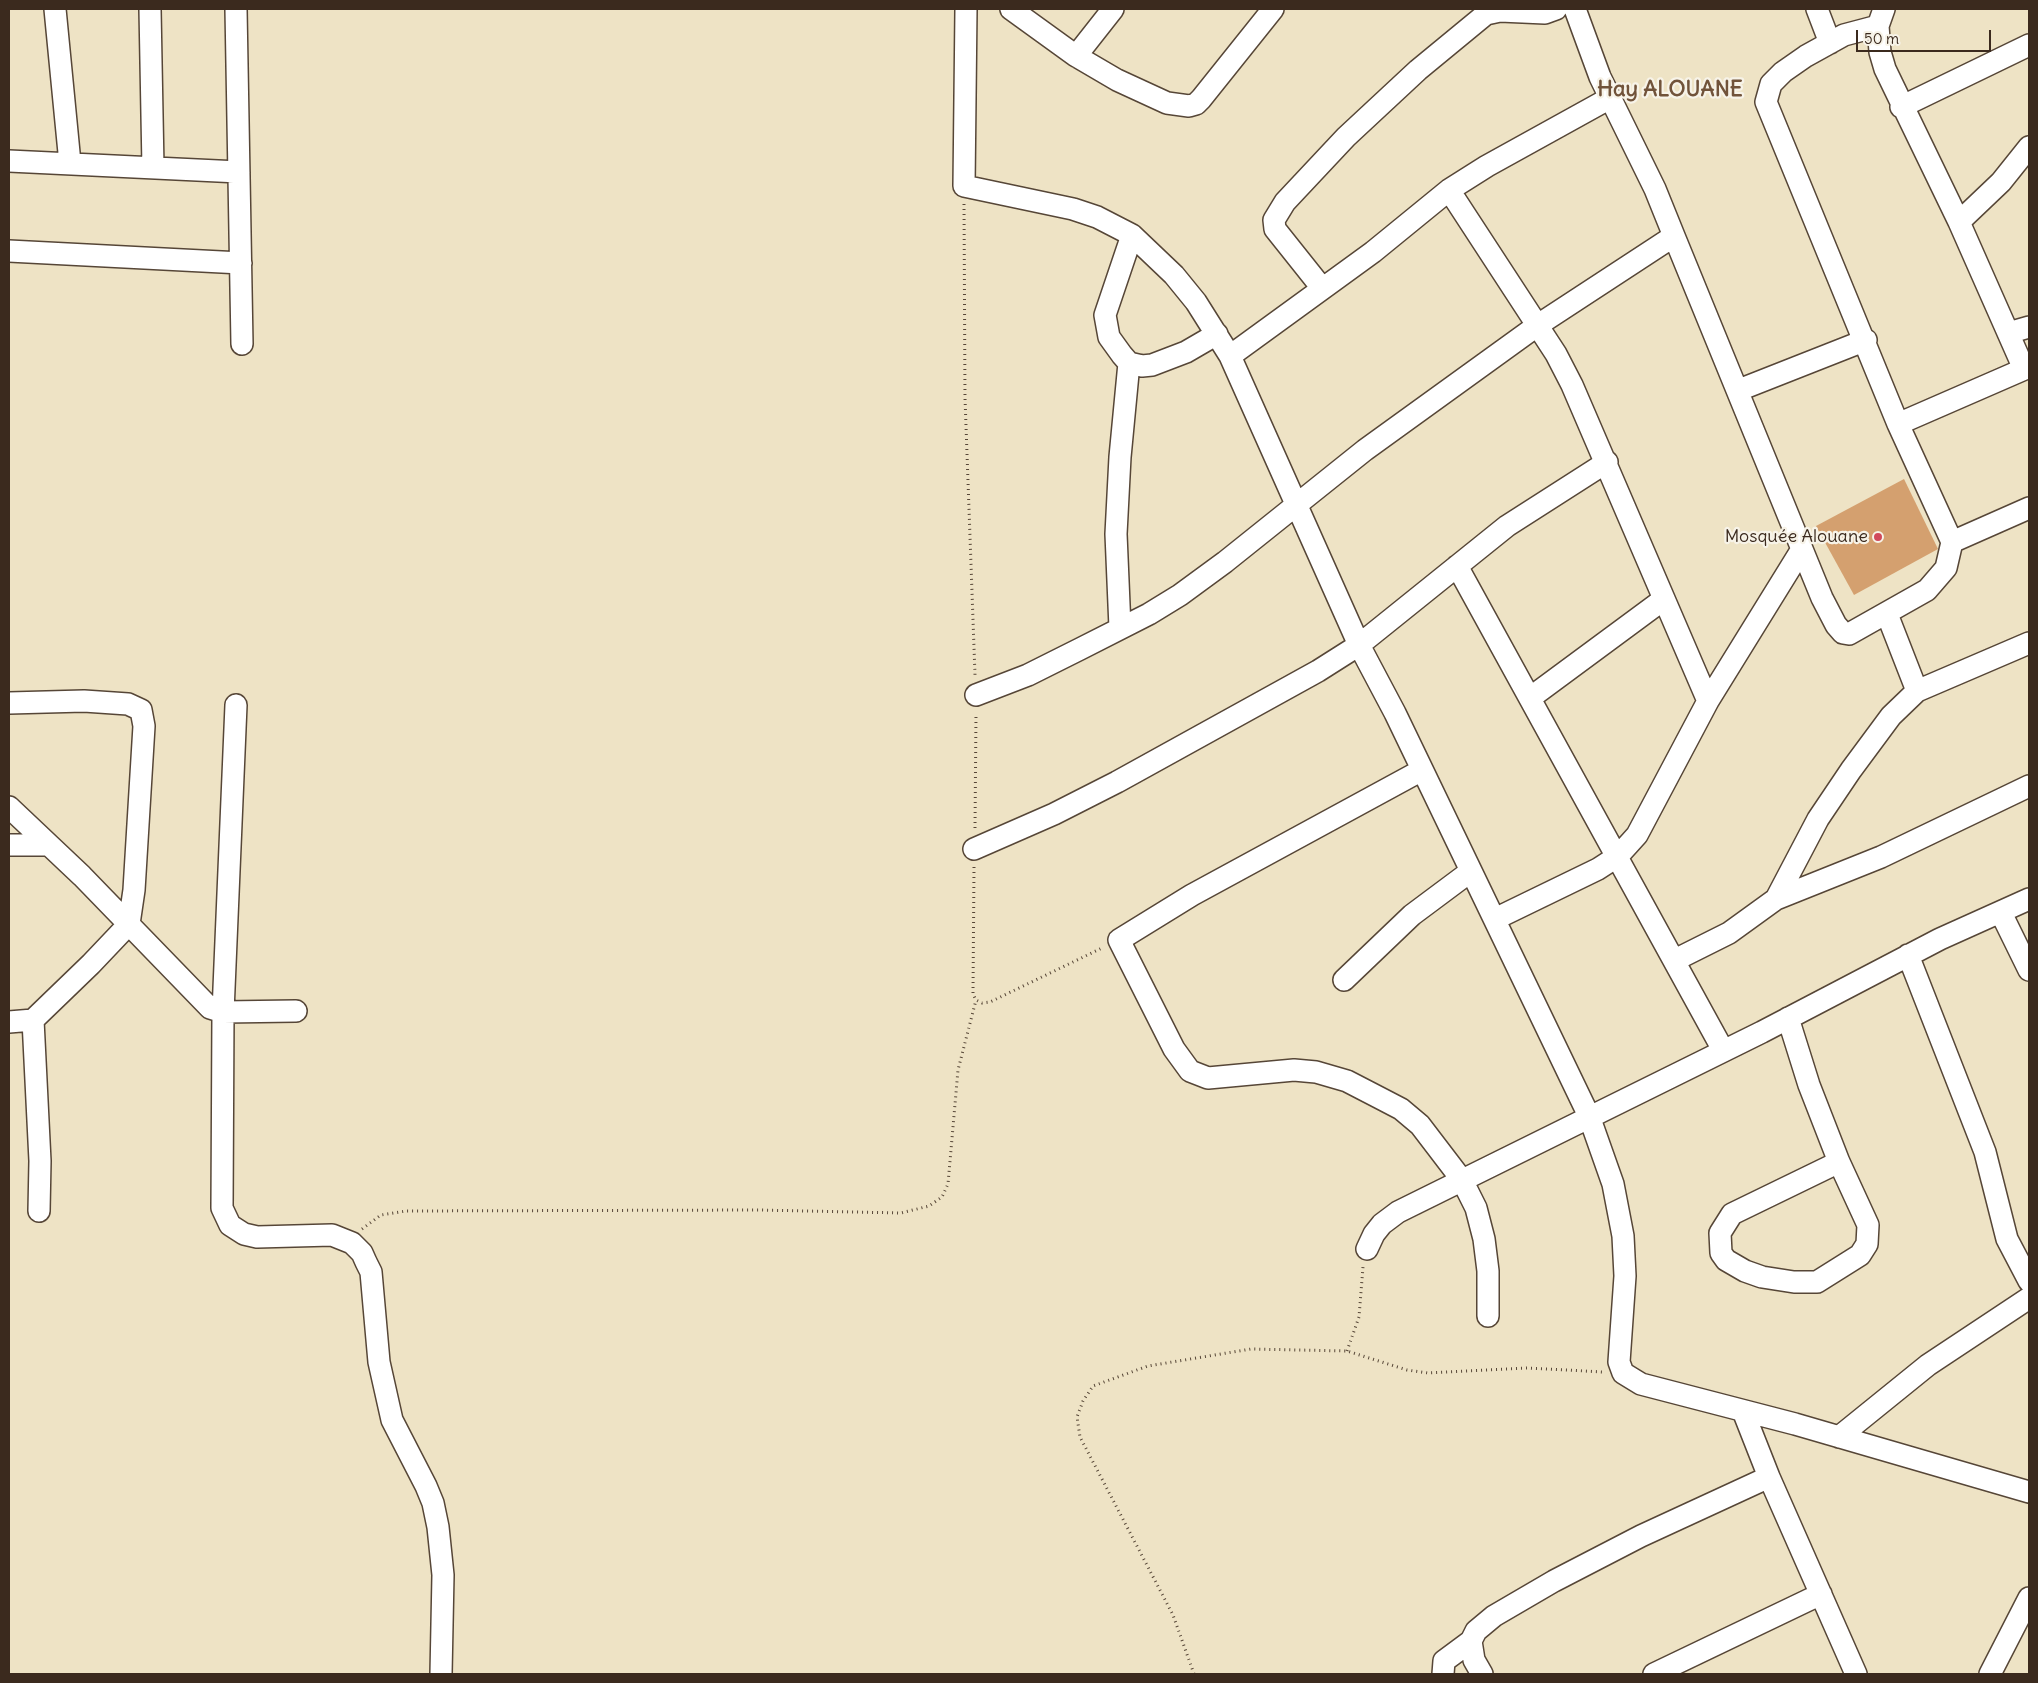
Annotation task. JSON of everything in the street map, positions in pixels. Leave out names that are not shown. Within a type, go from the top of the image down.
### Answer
[{"type":"street","points":[[55,9],[70,163]]},
{"type":"street","points":[[150,9],[153,168]]},
{"type":"street","points":[[236,9],[242,344]]},
{"type":"street","points":[[966,9],[964,186],[1073,209],[1097,217],[1132,235],[1174,275],[1196,302],[1230,356],[1359,646],[1495,919],[1589,1116],[1613,1184],[1623,1236],[1625,1276],[1620,1362],[1623,1374],[1641,1384],[1839,1437],[2029,1492]]},
{"type":"street","points":[[1011,9],[1076,56],[1166,104],[1189,106],[1196,104],[1201,99],[1273,9]]},
{"type":"street","points":[[1076,56],[1112,9]]},
{"type":"street","points":[[1322,288],[1275,229],[1274,220],[1285,202],[1346,137],[1410,77],[1486,14],[1507,11],[1545,13],[1556,9]]},
{"type":"street","points":[[1575,9],[1600,77],[1674,236],[1830,615],[1843,633],[1849,634],[1927,590],[1946,568],[1952,542],[1898,424],[1866,340],[1766,102],[1771,84],[1783,72],[1844,35],[1881,18],[1880,52],[1884,69],[1958,222],[2008,333],[2027,368],[1898,424]]},
{"type":"street","points":[[1817,9],[1830,43]]},
{"type":"street","points":[[1901,106],[2029,45]]},
{"type":"street","points":[[1230,356],[1374,252],[1449,190],[1487,166],[1610,98]]},
{"type":"street","points":[[1958,222],[2001,182],[2029,147]]},
{"type":"street","points":[[9,161],[239,172]]},
{"type":"street","points":[[1449,190],[1538,326],[1572,386],[1607,462],[1708,701]]},
{"type":"street","points":[[1132,235],[1105,315],[1105,325],[1109,337],[1129,363],[1142,366],[1164,362],[1217,334]]},
{"type":"street","points":[[976,695],[1028,674],[1120,628],[1180,595],[1225,562],[1365,450],[1538,326],[1674,236]]},
{"type":"street","points":[[9,251],[241,263]]},
{"type":"street","points":[[2008,333],[2029,327]]},
{"type":"street","points":[[1738,390],[1866,340]]},
{"type":"street","points":[[1120,628],[1116,534],[1120,457],[1129,363]]},
{"type":"street","points":[[974,849],[1054,814],[1109,786],[1278,694],[1359,646],[1507,526],[1607,462]]},
{"type":"street","points":[[1952,542],[2029,508]]},
{"type":"street","points":[[1495,919],[1571,883],[1618,856],[1637,835],[1708,701],[1802,549]]},
{"type":"street","points":[[1457,566],[1723,1050]]},
{"type":"street","points":[[1530,698],[1664,599]]},
{"type":"street","points":[[1887,614],[1917,691]]},
{"type":"street","points":[[1776,899],[1818,819],[1891,716],[1917,691],[2029,643]]},
{"type":"street","points":[[9,703],[108,702],[128,704],[141,710],[144,726],[134,890],[129,924],[33,1020],[9,1022]]},
{"type":"street","points":[[236,705],[223,1012],[220,1190],[224,1217],[236,1230],[244,1234],[257,1237],[321,1234],[343,1238],[352,1243],[362,1253],[370,1272],[379,1362],[392,1420],[426,1486],[433,1503],[438,1527],[443,1575],[442,1674]]},
{"type":"street","points":[[1422,770],[1192,895],[1119,940],[1174,1049],[1190,1071],[1208,1078],[1294,1070],[1316,1072],[1347,1082],[1400,1110],[1420,1125],[1462,1180],[1476,1208],[1484,1239],[1488,1271],[1488,1316]]},
{"type":"street","points":[[1674,960],[1729,933],[1776,899],[1881,857],[2029,786]]},
{"type":"street","points":[[9,807],[129,924],[204,1003],[223,1012],[296,1011]]},
{"type":"street","points":[[9,845],[48,845]]},
{"type":"street","points":[[1344,980],[1412,915],[1471,872]]},
{"type":"street","points":[[1367,1249],[1374,1234],[1382,1224],[1398,1212],[1788,1018],[1908,955],[2029,899]]},
{"type":"street","points":[[2001,913],[2029,970]]},
{"type":"street","points":[[1908,955],[1985,1152],[2007,1239],[2029,1281]]},
{"type":"street","points":[[1788,1018],[1809,1085],[1839,1162],[1868,1225],[1868,1244],[1860,1255],[1817,1282],[1806,1283],[1762,1277],[1745,1271],[1726,1260],[1721,1253],[1720,1233],[1732,1214],[1839,1162]]},
{"type":"street","points":[[33,1020],[40,1153],[39,1211]]},
{"type":"street","points":[[1839,1437],[1928,1365],[2029,1298]]},
{"type":"street","points":[[1743,1411],[1769,1477],[1856,1674]]},
{"type":"street","points":[[1443,1674],[1444,1661],[1471,1641],[1476,1631],[1494,1616],[1554,1581],[1689,1512],[1769,1477]]},
{"type":"street","points":[[1654,1674],[1821,1594]]},
{"type":"street","points":[[1990,1674],[2029,1598]]},
{"type":"street","points":[[1471,1641],[1474,1660],[1482,1674]]},
{"type":"path","points":[[964,186],[965,398],[976,695],[973,994],[976,1000],[982,1003],[990,1002],[1119,940]]},
{"type":"path","points":[[352,1243],[362,1228],[381,1215],[406,1211],[759,1210],[901,1213],[929,1206],[942,1197],[948,1184],[958,1070],[976,1000]]},
{"type":"path","points":[[1347,1351],[1359,1317],[1367,1249]]},
{"type":"path","points":[[1194,1674],[1173,1615],[1080,1437],[1077,1418],[1083,1401],[1093,1386],[1148,1366],[1251,1349],[1347,1351],[1407,1370],[1428,1373],[1528,1368],[1623,1374]]},
{"type":"building","name":"Mosquée Alouane","points":[[1904,479],[1938,549],[1854,595],[1816,526]]},
{"type":"place","name":"Mosquée Alouane","points":[[1878,537]]},
{"type":"district","name":"Hay ALOUANE","points":[[1670,90]]}]
